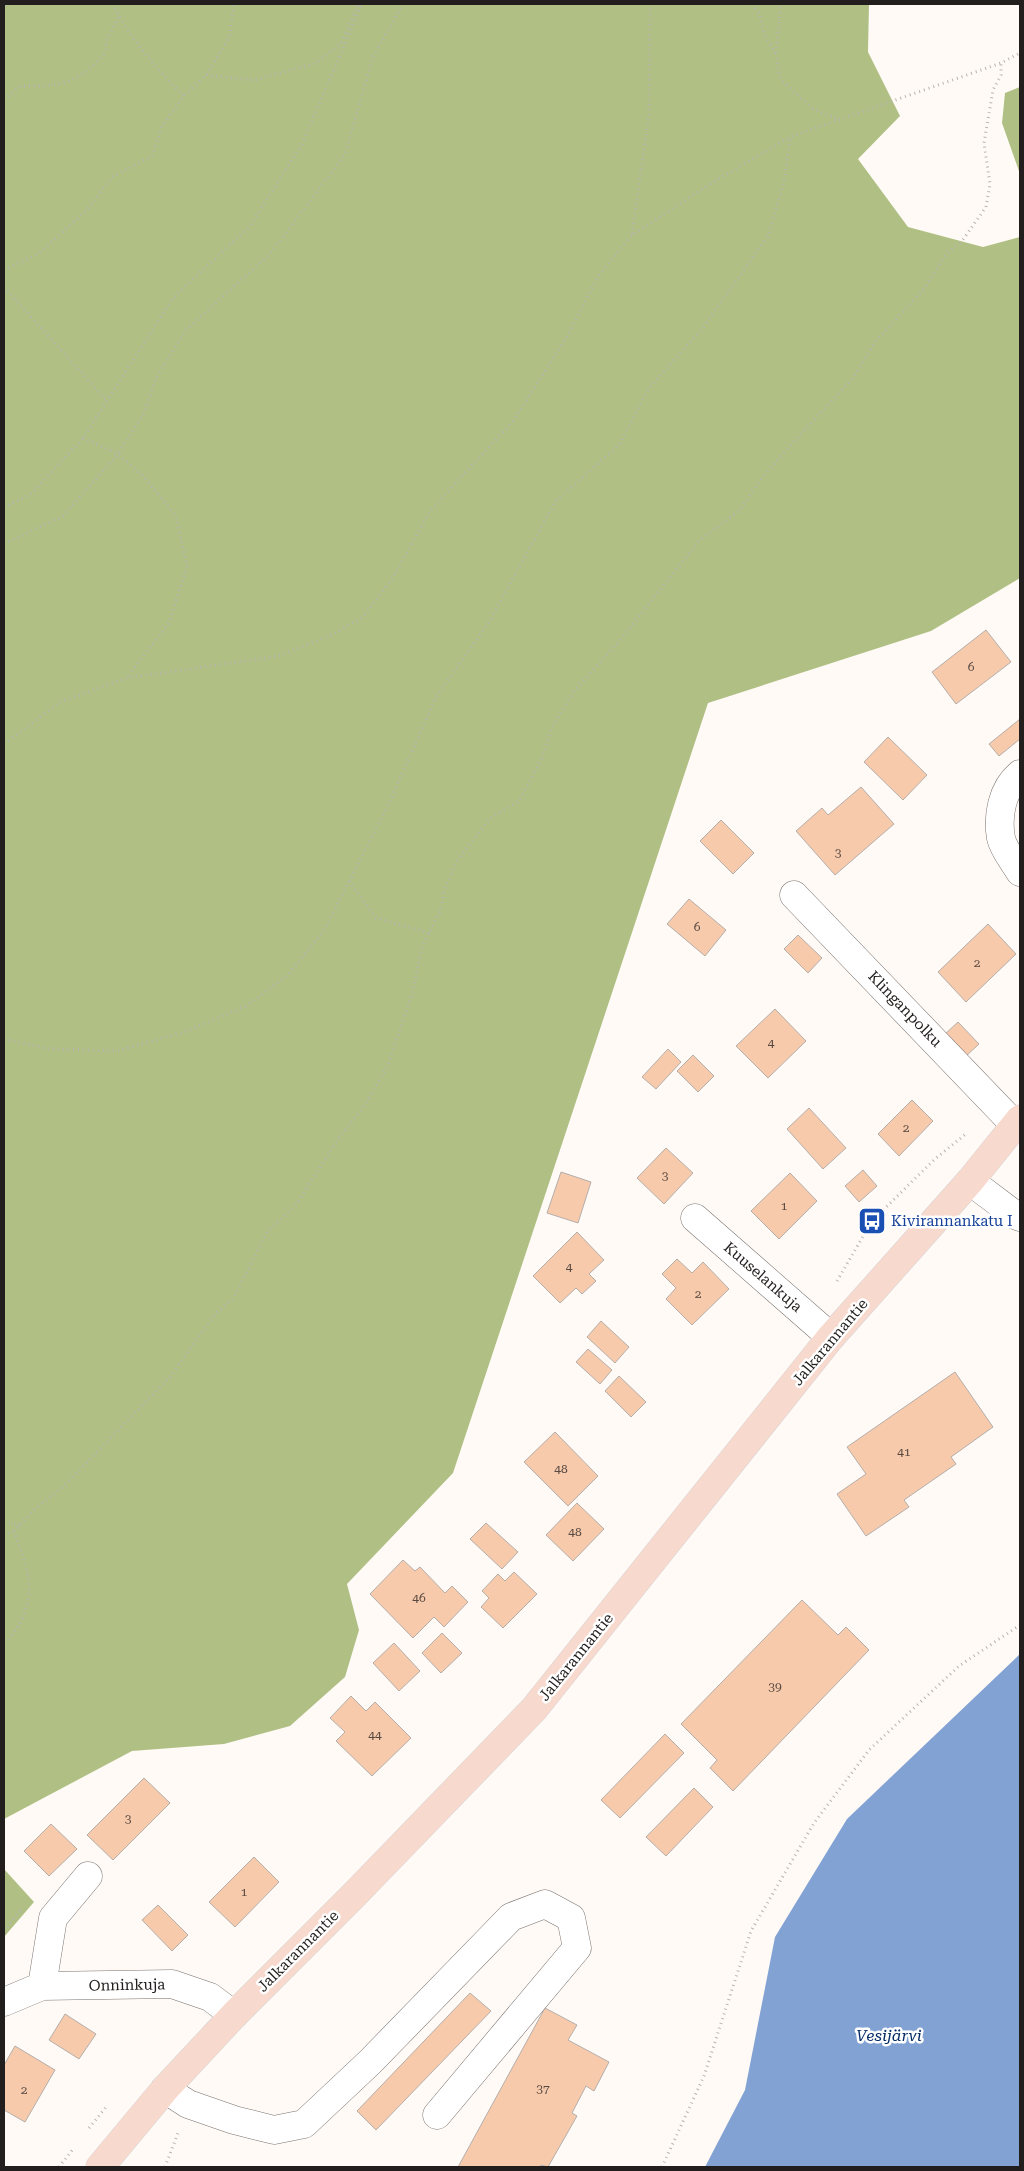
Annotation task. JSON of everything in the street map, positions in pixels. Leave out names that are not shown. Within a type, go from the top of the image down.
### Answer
[{"type":"main road","name":"Jalkarannantie","points":[[100,2167],[165,2089],[234,2015],[355,1894],[534,1709],[831,1337],[970,1180],[1018,1122]]},
{"type":"street","points":[[1020,774],[1012,780],[1001,803],[1001,840],[1020,872]]},
{"type":"street","name":"Klinganpolku","points":[[794,895],[996,1103],[1018,1122]]},
{"type":"street","points":[[970,1180],[1014,1215],[1020,1217]]},
{"type":"street","name":"Kuuselankuja","points":[[695,1218],[831,1337]]},
{"type":"street","points":[[42,1986],[53,1918],[88,1876]]},
{"type":"street","points":[[165,2089],[188,2104],[234,2120],[274,2130],[304,2124],[370,2062],[511,1917],[545,1904],[571,1918],[577,1948],[437,2115]]},
{"type":"street","name":"Onninkuja","points":[[4,2002],[42,1986],[172,1984],[210,1997],[234,2015]]},
{"type":"path","points":[[113,4],[119,17],[149,58],[184,96]]},
{"type":"path","points":[[4,270],[38,254],[86,211],[112,177],[152,156],[162,126],[184,96],[206,75],[229,38],[234,4]]},
{"type":"path","points":[[206,75],[254,80],[316,63],[341,43],[360,4]]},
{"type":"path","points":[[4,508],[32,493],[83,438],[173,298],[250,226],[302,144],[360,4]]},
{"type":"path","points":[[4,544],[63,516],[118,454],[144,413],[156,378],[186,330],[270,254],[346,154],[372,56],[403,4]]},
{"type":"path","points":[[632,235],[649,114],[650,4]]},
{"type":"path","points":[[752,4],[759,13],[764,34],[776,54]]},
{"type":"path","points":[[781,4],[776,54],[780,79],[813,109],[837,119]]},
{"type":"path","points":[[4,100],[20,86],[49,86],[74,80],[83,74],[106,52],[106,41],[113,24],[119,17]]},
{"type":"path","points":[[4,744],[60,702],[127,678],[279,656],[331,635],[362,618],[392,579],[430,511],[513,421],[567,337],[597,278],[632,235],[715,181],[790,137],[1000,63],[1020,53]]},
{"type":"path","points":[[4,1535],[14,1531],[35,1509],[64,1486],[170,1377],[216,1313],[233,1299],[268,1232],[294,1206],[339,1138],[365,1105],[387,1067],[413,990],[422,947],[440,910],[445,888],[457,861],[490,818],[519,801],[541,760],[552,727],[574,691],[620,640],[700,540],[739,511],[761,479],[853,378],[876,341],[924,289],[948,252],[962,241],[986,207],[990,184],[984,143],[993,90],[1001,75],[1000,63]]},
{"type":"path","points":[[4,1039],[50,1049],[117,1051],[187,1031],[246,1006],[288,975],[323,932],[389,803],[436,697],[489,622],[554,502],[619,445],[649,388],[702,329],[768,236],[784,182],[790,137]]},
{"type":"path","points":[[4,287],[106,400]]},
{"type":"path","points":[[83,438],[118,454],[145,478],[176,516],[187,567],[169,623],[127,678]]},
{"type":"path","points":[[349,881],[376,918],[429,933]]},
{"type":"path","points":[[811,1318],[835,1286],[872,1221],[935,1159],[976,1125],[996,1103]]},
{"type":"path","points":[[4,1522],[20,1525]]},
{"type":"path","points":[[4,1642],[12,1636],[26,1613],[29,1578],[14,1531]]},
{"type":"path","points":[[662,2167],[704,2076],[750,1931],[814,1823],[869,1750],[959,1666],[1020,1626]]},
{"type":"path","points":[[88,2130],[112,2102]]},
{"type":"path","points":[[165,2167],[188,2104]]},
{"type":"path","points":[[59,2167],[76,2145]]},
{"type":"green space","points":[[4,4],[869,4],[868,52],[900,116],[858,159],[908,227],[983,247],[1020,237],[1020,578],[931,631],[708,703],[453,1473],[347,1584],[359,1630],[345,1677],[290,1726],[224,1744],[132,1751],[4,1819]]},
{"type":"green space","points":[[1020,87],[1020,174],[1002,123],[1005,93]]},
{"type":"green space","points":[[4,1869],[34,1902],[4,1937]]},
{"type":"water","name":"Vesijärvi","points":[[1020,1654],[1020,2167],[705,2167],[745,2090],[775,1937],[847,1819]]},
{"type":"building","points":[[986,630],[1011,662],[956,704],[932,672]]},
{"type":"building","points":[[1020,719],[1020,739],[999,756],[989,744]]},
{"type":"building","points":[[888,737],[927,775],[903,800],[864,762]]},
{"type":"building","points":[[861,787],[894,824],[835,875],[796,831],[822,808],[828,815]]},
{"type":"building","points":[[721,820],[754,853],[733,874],[700,841]]},
{"type":"building","points":[[689,899],[726,930],[705,956],[667,924]]},
{"type":"building","points":[[988,924],[1016,954],[966,1002],[938,972]]},
{"type":"building","points":[[798,935],[822,958],[808,973],[784,949]]},
{"type":"building","points":[[775,1009],[806,1041],[768,1078],[736,1046]]},
{"type":"building","points":[[958,1022],[979,1044],[965,1057],[944,1035]]},
{"type":"building","points":[[668,1049],[681,1062],[656,1089],[642,1077]]},
{"type":"building","points":[[693,1055],[714,1076],[698,1092],[677,1071]]},
{"type":"building","points":[[912,1100],[933,1121],[899,1156],[878,1134]]},
{"type":"building","points":[[809,1108],[846,1148],[823,1169],[787,1129]]},
{"type":"building","points":[[666,1148],[693,1173],[664,1204],[637,1178]]},
{"type":"building","points":[[863,1170],[877,1186],[859,1202],[845,1186]]},
{"type":"building","points":[[561,1172],[591,1182],[578,1223],[547,1213]]},
{"type":"building","points":[[790,1173],[817,1201],[779,1239],[751,1211]]},
{"type":"building","points":[[577,1232],[604,1260],[589,1274],[596,1281],[582,1294],[576,1288],[560,1303],[533,1276]]},
{"type":"building","points":[[677,1259],[692,1273],[703,1262],[729,1289],[692,1325],[666,1299],[676,1288],[662,1274]]},
{"type":"building","points":[[601,1321],[629,1347],[615,1363],[587,1337]]},
{"type":"building","points":[[588,1349],[612,1370],[600,1384],[576,1362]]},
{"type":"building","points":[[955,1372],[993,1427],[951,1457],[956,1464],[904,1500],[909,1507],[866,1536],[837,1494],[866,1474],[847,1447]]},
{"type":"building","points":[[619,1376],[646,1402],[631,1417],[605,1391]]},
{"type":"building","points":[[555,1432],[598,1476],[568,1506],[524,1462]]},
{"type":"building","points":[[577,1503],[604,1529],[573,1561],[546,1535]]},
{"type":"building","points":[[486,1523],[518,1552],[502,1569],[470,1539]]},
{"type":"building","points":[[403,1560],[415,1571],[420,1567],[445,1593],[452,1586],[468,1602],[444,1627],[434,1617],[413,1638],[370,1594]]},
{"type":"building","points":[[514,1572],[537,1594],[503,1628],[481,1607],[489,1598],[482,1591],[498,1574],[505,1581]]},
{"type":"building","points":[[802,1600],[838,1635],[846,1627],[869,1650],[733,1791],[710,1768],[717,1760],[681,1724]]},
{"type":"building","points":[[442,1633],[462,1653],[441,1673],[422,1653]]},
{"type":"building","points":[[394,1643],[420,1671],[399,1691],[373,1663]]},
{"type":"building","points":[[351,1696],[366,1711],[375,1702],[411,1738],[372,1776],[336,1741],[345,1732],[330,1718]]},
{"type":"building","points":[[665,1734],[684,1753],[620,1818],[601,1800]]},
{"type":"building","points":[[144,1778],[170,1803],[113,1860],[87,1835]]},
{"type":"building","points":[[694,1788],[713,1807],[666,1856],[646,1837]]},
{"type":"building","points":[[51,1824],[77,1849],[49,1876],[24,1851]]},
{"type":"building","points":[[254,1857],[279,1882],[235,1927],[209,1902]]},
{"type":"building","points":[[158,1905],[188,1935],[172,1951],[142,1920]]},
{"type":"building","points":[[470,1993],[491,2011],[376,2130],[357,2111]]},
{"type":"building","points":[[545,2008],[577,2025],[568,2040],[609,2062],[594,2091],[586,2086],[572,2113],[577,2116],[548,2167],[541,2165],[540,2167],[458,2167]]},
{"type":"building","points":[[65,2014],[96,2034],[79,2059],[49,2040]]},
{"type":"building","points":[[15,2046],[55,2070],[25,2122],[4,2110],[4,2065]]},
{"type":"place","name":"Kivirannankatu I","points":[[872,1221]]}]
